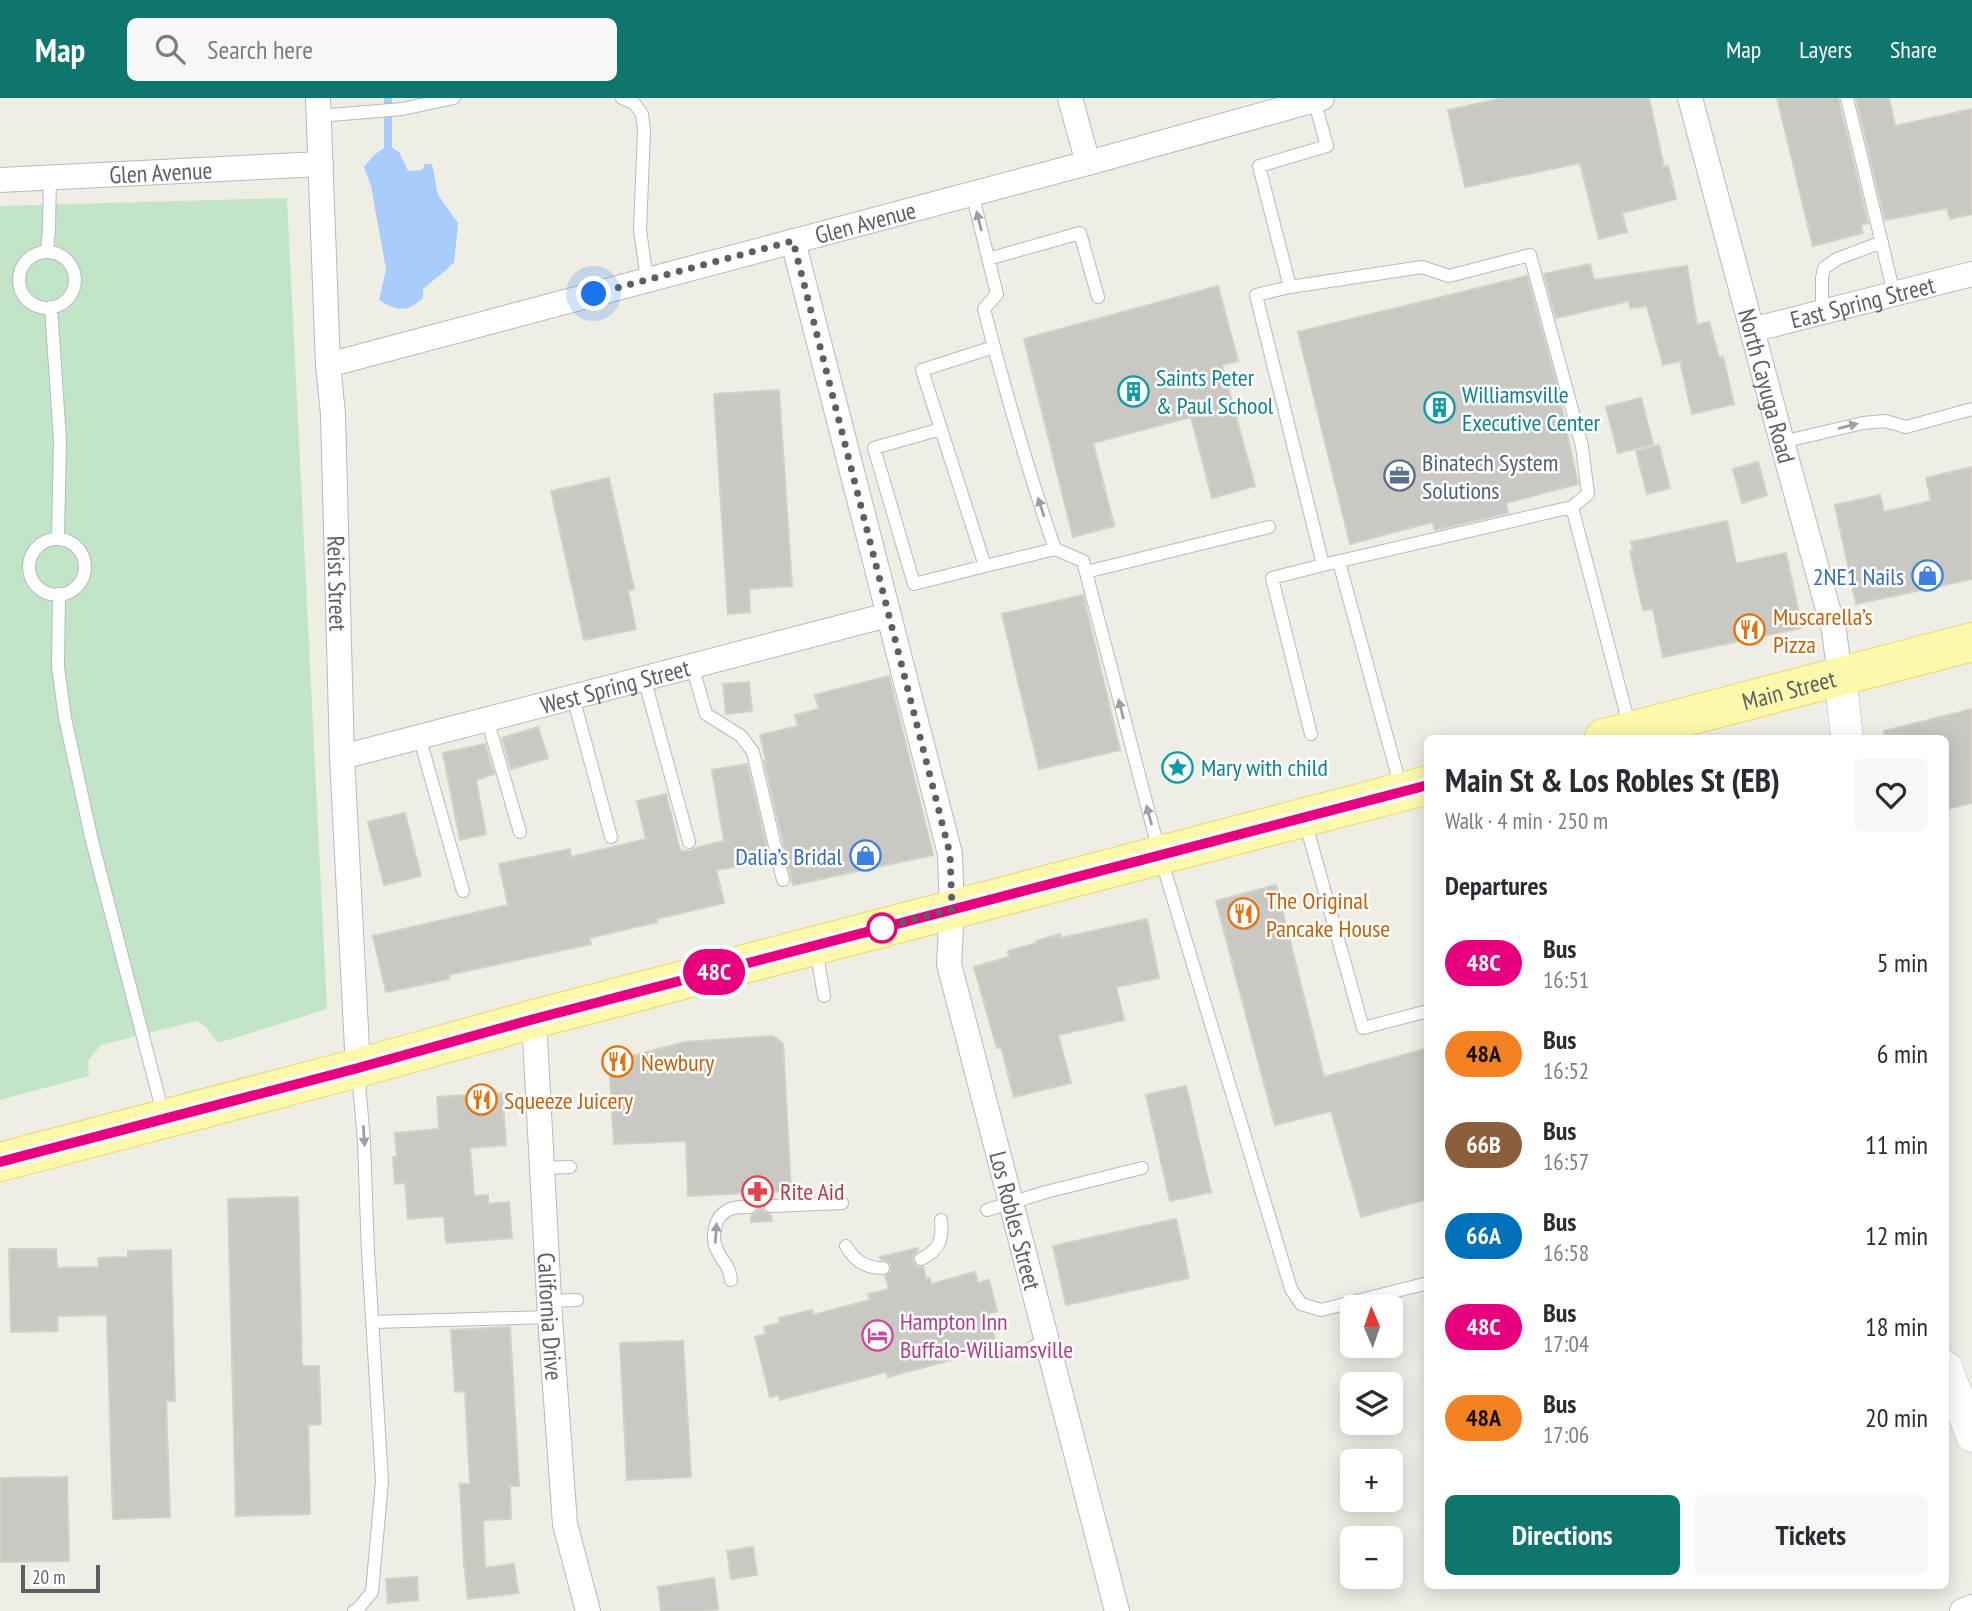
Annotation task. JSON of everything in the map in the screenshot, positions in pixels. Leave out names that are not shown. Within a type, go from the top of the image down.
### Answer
[{"type":"main road","name":"Main Street","points":[[1617,735],[1972,642]]},
{"type":"main road","points":[[0,1162],[1415,788]]},
{"type":"street","points":[[1070,98],[1088,163]]},
{"type":"street","name":"North Cayuga Road","points":[[1690,98],[1835,631],[1840,675]]},
{"type":"street","name":"Glen Avenue","points":[[328,365],[1088,163],[1318,99]]},
{"type":"street","name":"Reist Street","points":[[319,107],[328,365],[333,414],[342,757],[358,1068]]},
{"type":"street","name":"Glen Avenue","points":[[0,180],[320,164]]},
{"type":"street","name":"Los Robles Street","points":[[793,241],[950,854],[952,909],[949,964],[998,1206],[1046,1340],[1117,1611]]},
{"type":"street","name":"East Spring Street","points":[[1752,330],[1972,274]]},
{"type":"street","name":"West Spring Street","points":[[342,757],[888,615]]},
{"type":"street","points":[[1840,675],[1847,735]]},
{"type":"street","name":"California Drive","points":[[534,1019],[565,1524],[588,1611]]},
{"type":"street","points":[[1949,1375],[1972,1436]]},
{"type":"street","points":[[1962,1611],[1972,1607]]},
{"type":"lane","points":[[319,107],[383,111],[454,98]]},
{"type":"lane","points":[[622,98],[634,103],[642,114],[645,131],[640,230],[647,280]]},
{"type":"lane","points":[[1847,98],[1894,294]]},
{"type":"lane","points":[[1290,287],[1259,166],[1327,146],[1318,99]]},
{"type":"lane","points":[[47,251],[50,177]]},
{"type":"lane","points":[[972,193],[996,294],[984,309],[1040,506],[1055,549]]},
{"type":"lane","points":[[988,260],[1080,233],[1098,297]]},
{"type":"lane","points":[[1822,312],[1824,268],[1837,259],[1882,242]]},
{"type":"lane","points":[[47,251],[58,253],[67,259],[74,270],[75,283],[72,294],[65,301],[51,307],[37,306],[28,300],[21,291],[19,281],[20,270],[27,260],[47,251]]},
{"type":"lane","points":[[1311,734],[1272,579],[1572,507],[1588,494],[1582,446],[1530,255],[1450,276],[1422,267],[1290,287],[1256,296],[1323,565]]},
{"type":"lane","points":[[51,307],[60,440],[58,539]]},
{"type":"lane","points":[[985,566],[922,370],[993,347]]},
{"type":"lane","points":[[1782,442],[1863,423],[1885,421],[1906,427],[1972,409]]},
{"type":"lane","points":[[941,429],[874,448],[914,584],[1055,549],[1083,561],[1160,855],[1291,1289],[1301,1304],[1321,1310],[1424,1284]]},
{"type":"lane","points":[[1572,507],[1617,735]]},
{"type":"lane","points":[[1086,572],[1269,527]]},
{"type":"lane","points":[[58,539],[76,547],[83,557],[85,570],[81,581],[65,594],[47,593],[38,588],[28,568],[36,547],[47,540],[58,539]]},
{"type":"lane","points":[[1339,562],[1415,788]]},
{"type":"lane","points":[[59,594],[58,667],[65,718],[92,841],[164,1118]]},
{"type":"lane","points":[[692,666],[706,714],[741,736],[753,752],[783,880]]},
{"type":"lane","points":[[644,678],[689,842]]},
{"type":"lane","points":[[573,697],[611,837]]},
{"type":"lane","points":[[487,719],[520,832]]},
{"type":"lane","points":[[419,737],[463,891]]},
{"type":"lane","points":[[1304,817],[1363,1028],[1424,1012]]},
{"type":"lane","points":[[816,946],[824,996]]},
{"type":"lane","points":[[354,1611],[372,1592],[382,1482],[358,1068]]},
{"type":"lane","points":[[542,1168],[570,1167]]},
{"type":"lane","points":[[998,1206],[1142,1168]]},
{"type":"lane","points":[[771,1206],[842,1203]]},
{"type":"lane","points":[[731,1280],[729,1267],[714,1243],[716,1223],[720,1215],[728,1209],[750,1207]]},
{"type":"lane","points":[[921,1259],[936,1249],[941,1241],[941,1220]]},
{"type":"lane","points":[[846,1246],[853,1258],[863,1264],[872,1268],[883,1268]]},
{"type":"lane","points":[[372,1322],[550,1309],[577,1300]]},
{"type":"lane","points":[[1024,1352],[1046,1340]]},
{"type":"green space","points":[[287,198],[327,1009],[218,1043],[207,1028],[196,1021],[101,1045],[88,1060],[89,1076],[0,1100],[0,206]]},
{"type":"water","points":[[388,145],[399,152],[408,171],[422,170],[425,164],[432,164],[438,195],[458,223],[454,263],[423,289],[423,298],[402,309],[379,300],[386,269],[371,186],[364,167]]},
{"type":"building","points":[[1504,98],[1649,98],[1664,167],[1668,166],[1676,199],[1622,213],[1627,232],[1599,239],[1580,163],[1465,187],[1448,110]]},
{"type":"building","points":[[1777,98],[1838,98],[1868,223],[1861,225],[1863,233],[1813,246]]},
{"type":"building","points":[[1856,98],[1889,98],[1895,126],[1972,109],[1972,214],[1950,219],[1947,208],[1885,220]]},
{"type":"building","points":[[1590,264],[1594,280],[1687,266],[1697,325],[1709,322],[1719,358],[1723,357],[1734,404],[1692,414],[1680,361],[1663,365],[1647,306],[1630,308],[1629,301],[1556,318],[1544,274]]},
{"type":"building","name":"Williamsville Executive Center","points":[[1527,276],[1556,382],[1578,484],[1506,503],[1508,513],[1435,530],[1432,522],[1350,544],[1298,332]]},
{"type":"building","name":"Saints Peter & Paul School","points":[[1218,286],[1238,361],[1222,365],[1255,486],[1212,498],[1191,417],[1093,443],[1114,526],[1073,537],[1024,339]]},
{"type":"building","points":[[779,390],[792,586],[749,589],[750,612],[728,614],[714,394]]},
{"type":"building","points":[[1641,398],[1653,444],[1618,453],[1606,407]]},
{"type":"building","points":[[1659,445],[1670,488],[1647,494],[1636,451]]},
{"type":"building","points":[[1758,462],[1767,495],[1742,503],[1733,469]]},
{"type":"building","points":[[1972,467],[1972,579],[1856,604],[1835,505],[1880,495],[1884,512],[1931,501],[1926,478]]},
{"type":"building","points":[[609,478],[634,589],[628,591],[636,629],[584,640],[551,491]]},
{"type":"building","points":[[1727,521],[1736,564],[1786,553],[1802,628],[1663,657],[1653,609],[1643,610],[1630,551],[1633,551],[1631,542]]},
{"type":"building","points":[[1083,595],[1120,750],[1039,769],[1002,614]]},
{"type":"building","points":[[889,676],[933,855],[793,885],[760,735],[798,726],[795,715],[819,709],[815,695]]},
{"type":"building","points":[[749,682],[752,711],[726,714],[723,684]]},
{"type":"building","points":[[1972,709],[1972,803],[1949,808],[1949,735],[1885,735],[1884,731]]},
{"type":"building","points":[[538,727],[548,758],[511,769],[502,738]]},
{"type":"building","points":[[485,744],[494,774],[476,780],[486,834],[460,840],[443,753]]},
{"type":"building","points":[[747,764],[770,861],[716,870],[724,903],[589,938],[591,944],[448,975],[449,979],[386,992],[373,936],[508,905],[499,864],[570,849],[571,857],[646,839],[637,801],[666,794],[680,851],[691,851],[724,841],[712,770]]},
{"type":"building","points":[[405,813],[421,876],[384,885],[368,822]]},
{"type":"building","points":[[1276,885],[1324,1077],[1424,1049],[1424,1200],[1361,1217],[1331,1111],[1275,1125],[1216,901]]},
{"type":"building","points":[[1147,919],[1159,978],[1116,987],[1124,1020],[1058,1035],[1071,1083],[1014,1097],[1001,1047],[997,1048],[974,967],[1009,957],[1008,951],[1060,934],[1061,938]]},
{"type":"building","name":"Rite Aid","points":[[773,1036],[783,1044],[791,1191],[770,1192],[770,1197],[764,1201],[763,1210],[771,1215],[772,1221],[751,1222],[751,1216],[757,1212],[759,1206],[750,1198],[749,1193],[688,1196],[686,1141],[614,1144],[609,1062],[684,1042]]},
{"type":"building","points":[[1186,1086],[1211,1192],[1170,1201],[1146,1095]]},
{"type":"building","points":[[502,1093],[506,1145],[470,1148],[474,1196],[488,1195],[488,1204],[509,1202],[512,1238],[446,1243],[444,1216],[408,1219],[405,1183],[395,1184],[395,1133],[439,1129],[437,1097]]},
{"type":"building","points":[[298,1197],[302,1366],[319,1366],[321,1424],[308,1425],[310,1514],[236,1516],[228,1199]]},
{"type":"building","points":[[1176,1219],[1189,1278],[1066,1305],[1053,1246]]},
{"type":"building","name":"Hampton Inn Buffalo-Williamsville","points":[[918,1248],[913,1255],[913,1262],[917,1267],[923,1267],[926,1279],[930,1278],[931,1284],[975,1272],[978,1283],[989,1280],[997,1311],[988,1314],[996,1344],[950,1356],[951,1360],[888,1377],[886,1372],[780,1400],[779,1395],[770,1397],[755,1337],[766,1334],[764,1327],[780,1323],[779,1318],[812,1310],[813,1315],[870,1300],[868,1294],[889,1289],[885,1276],[891,1272],[891,1265],[880,1257]]},
{"type":"building","points":[[9,1249],[56,1249],[57,1268],[99,1267],[98,1258],[128,1257],[128,1251],[171,1250],[175,1401],[166,1401],[170,1517],[113,1519],[107,1315],[57,1316],[58,1331],[11,1332]]},
{"type":"building","points":[[510,1327],[519,1486],[510,1486],[511,1519],[483,1520],[485,1568],[514,1564],[518,1593],[468,1599],[460,1484],[470,1484],[465,1391],[455,1392],[451,1330]]},
{"type":"building","points":[[683,1341],[691,1477],[627,1480],[620,1343]]},
{"type":"building","points":[[67,1477],[69,1561],[0,1562],[0,1478]]},
{"type":"building","points":[[753,1547],[757,1575],[731,1579],[727,1551]]},
{"type":"building","points":[[417,1577],[418,1600],[388,1603],[386,1579]]},
{"type":"building","points":[[714,1578],[718,1609],[661,1611],[658,1587]]},
{"type":"waterway","points":[[388,98],[388,155]]},
{"type":"bus line","name":"48C","points":[[0,1162],[1424,786]]},
{"type":"place","name":"Saints Peter & Paul School","points":[[1133,391]]},
{"type":"place","name":"Williamsville Executive Center","points":[[1439,408]]},
{"type":"place","name":"Binatech System Solutions","points":[[1399,476]]},
{"type":"place","name":"2NE1 Nails","points":[[1927,576]]},
{"type":"place","name":"Muscarella’s Pizza","points":[[1750,630]]},
{"type":"place","name":"Mary with child","points":[[1178,767]]},
{"type":"place","name":"Dalia’s Bridal","points":[[865,856]]},
{"type":"place","name":"The Original Pancake House","points":[[1243,914]]},
{"type":"place","name":"Newbury","points":[[618,1062]]},
{"type":"place","name":"Squeeze Juicery","points":[[481,1100]]},
{"type":"place","name":"Rite Aid","points":[[757,1191]]},
{"type":"place","name":"Hampton Inn Buffalo-Williamsville","points":[[877,1335]]},
{"type":"route","points":[[594,294],[793,241],[950,854],[952,909],[882,928]]}]
